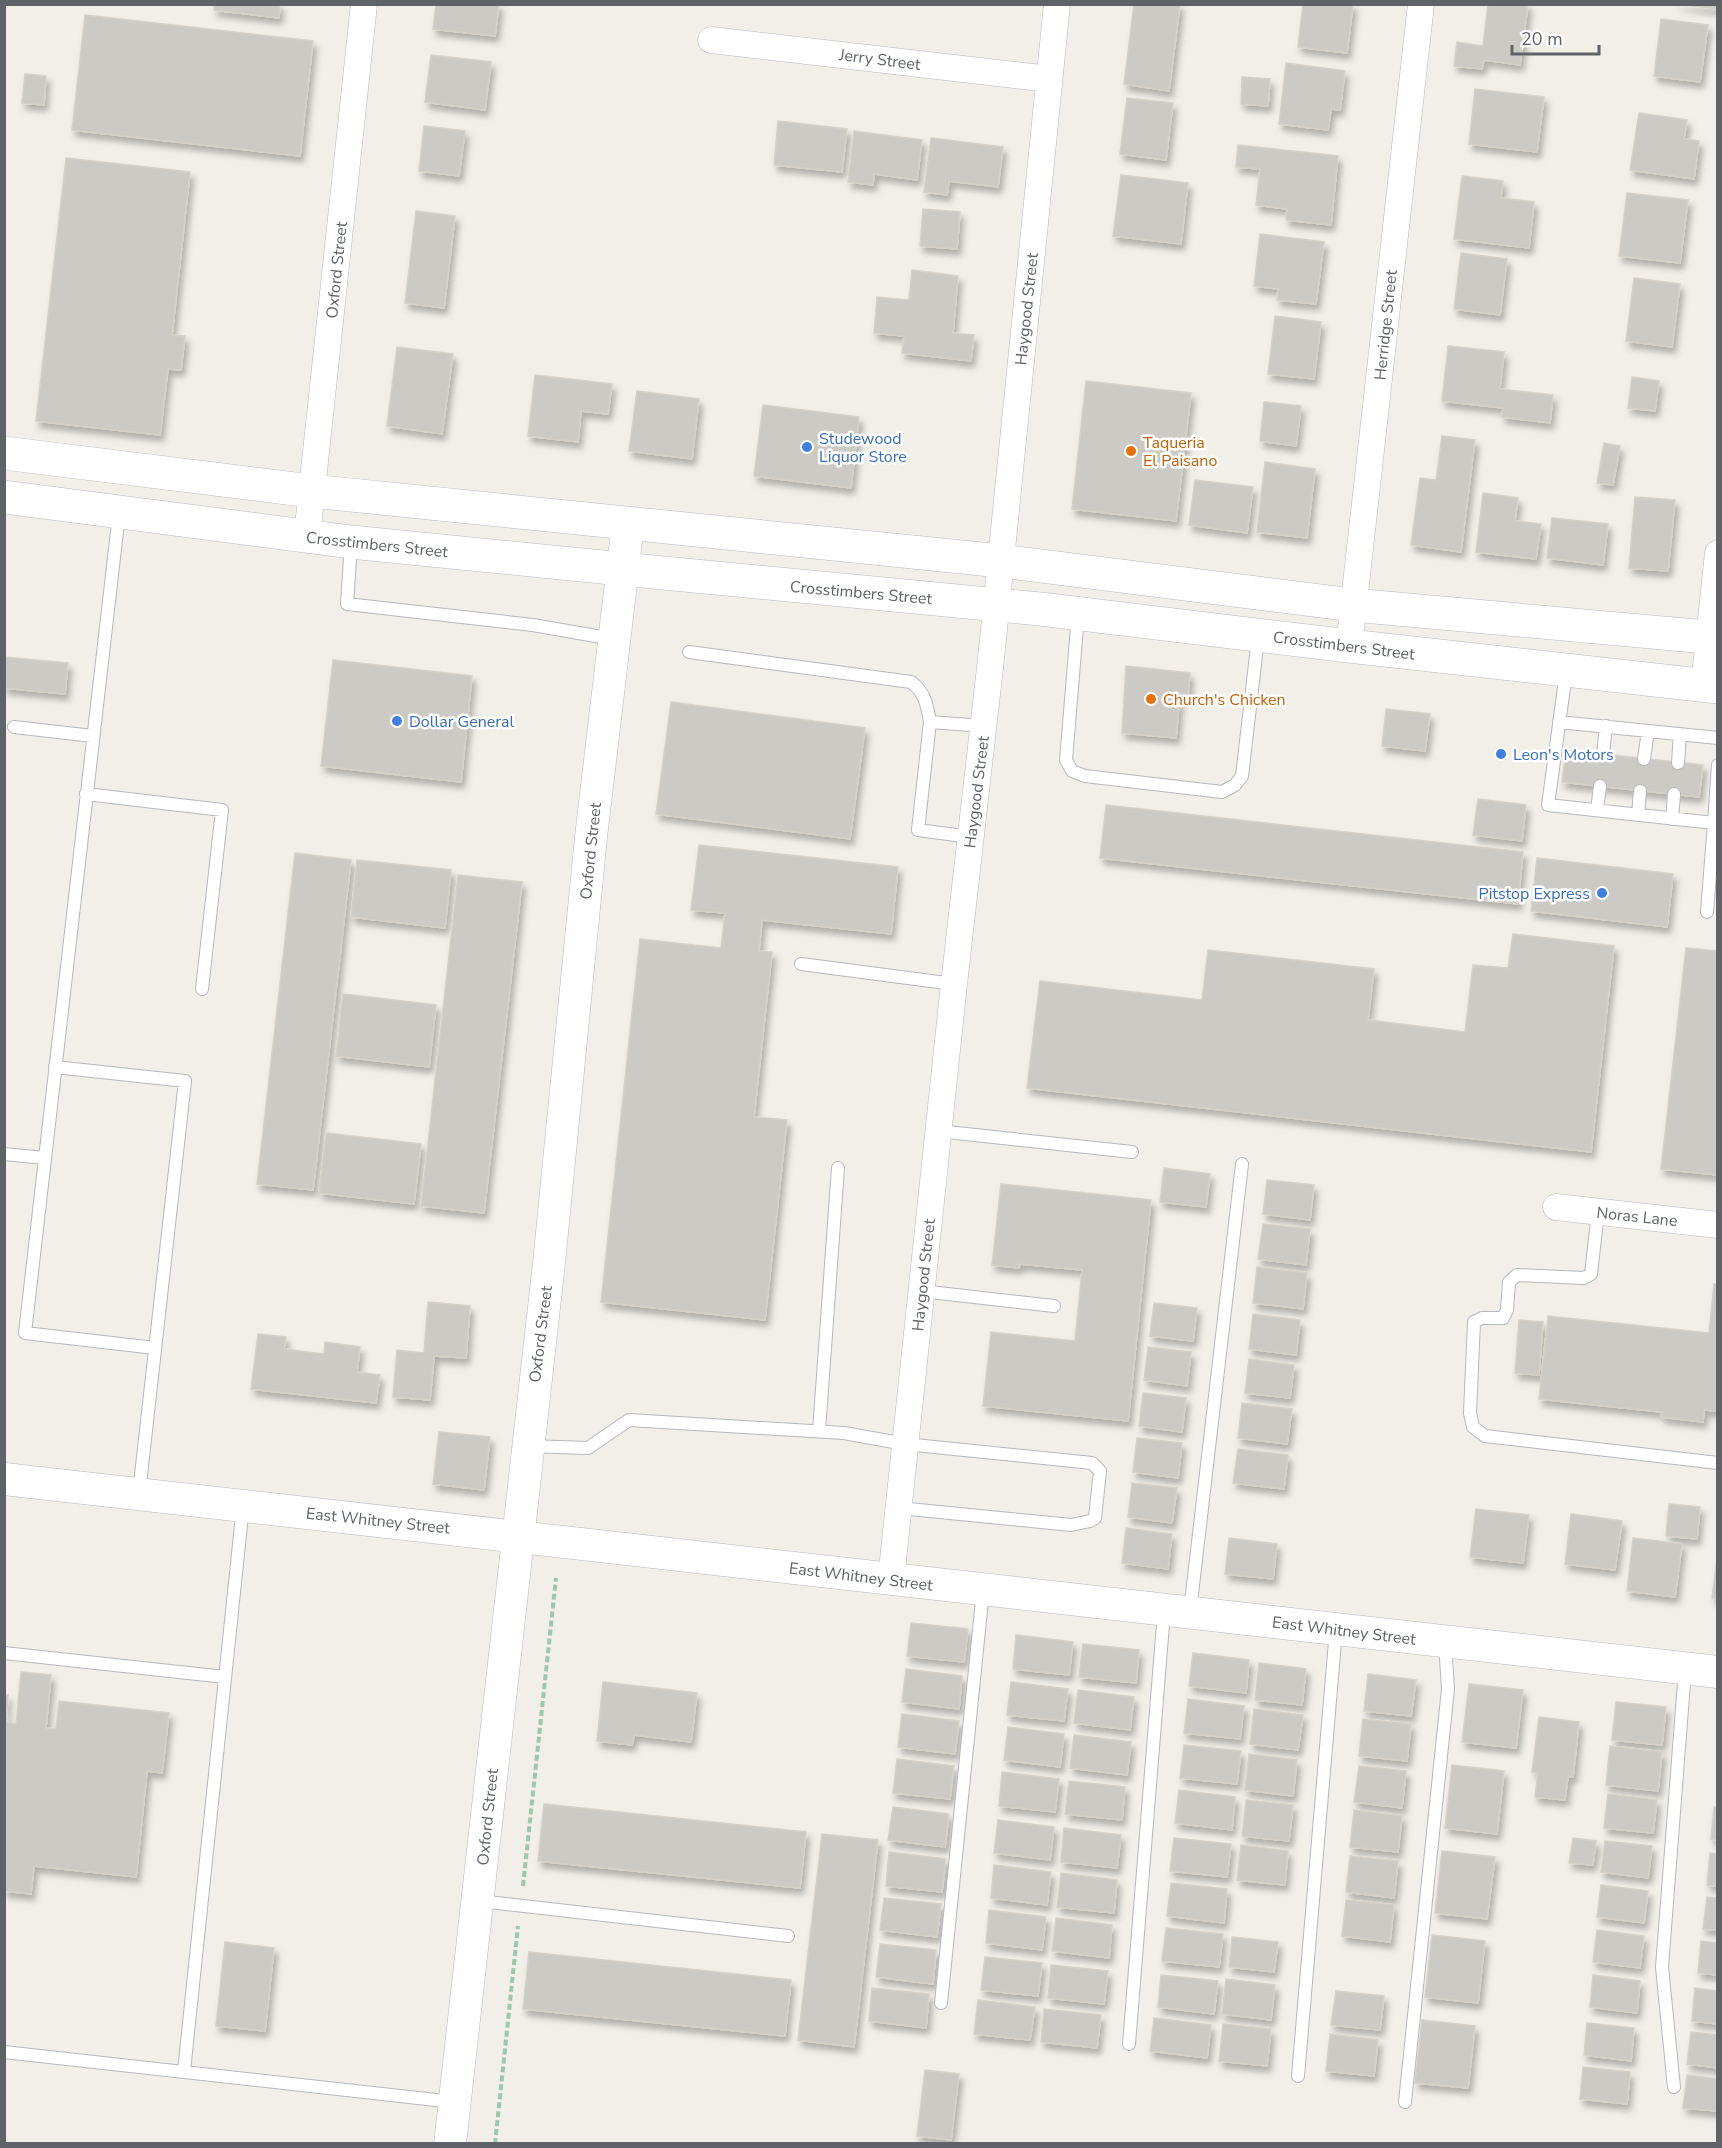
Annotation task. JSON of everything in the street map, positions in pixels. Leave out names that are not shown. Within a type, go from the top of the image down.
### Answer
[{"type":"main road","points":[[4,453],[311,491],[1001,561],[1353,604],[1713,637]]},
{"type":"main road","name":"Crosstimbers Street","points":[[4,497],[351,542],[997,605],[1711,686]]},
{"type":"street","name":"Oxford Street","points":[[307,536],[364,4]]},
{"type":"street","name":"Haygood Street","points":[[891,1579],[997,605],[1057,4]]},
{"type":"street","name":"Herridge Street","points":[[1349,646],[1421,4]]},
{"type":"street","name":"Jerry Street","points":[[711,40],[1049,79]]},
{"type":"street","name":"Oxford Street","points":[[450,2144],[549,1263],[591,837],[628,524]]},
{"type":"street","points":[[1711,686],[1718,553]]},
{"type":"street","name":"Noras Lane","points":[[1556,1207],[1718,1225]]},
{"type":"street","name":"East Whitney Street","points":[[4,1479],[1718,1672]]},
{"type":"lane","points":[[119,512],[25,1333],[155,1348]]},
{"type":"lane","points":[[351,542],[346,604],[533,625],[614,639]]},
{"type":"lane","points":[[1078,614],[1066,760],[1072,771],[1085,776],[1222,792],[1235,785],[1242,776],[1258,635]]},
{"type":"lane","points":[[689,652],[911,682],[921,689],[930,722],[918,830],[971,837]]},
{"type":"lane","points":[[1566,670],[1548,805],[1714,823]]},
{"type":"lane","points":[[930,722],[984,726]]},
{"type":"lane","points":[[1559,722],[1718,738]]},
{"type":"lane","points":[[1603,754],[1606,726]]},
{"type":"lane","points":[[14,727],[93,736]]},
{"type":"lane","points":[[1644,759],[1648,731]]},
{"type":"lane","points":[[1678,763],[1680,734]]},
{"type":"lane","points":[[1707,912],[1718,765]]},
{"type":"lane","points":[[1597,810],[1600,786]]},
{"type":"lane","points":[[1638,815],[1641,791]]},
{"type":"lane","points":[[86,794],[222,810],[202,989]]},
{"type":"lane","points":[[1672,819],[1674,794]]},
{"type":"lane","points":[[801,964],[954,984]]},
{"type":"lane","points":[[55,1067],[185,1082],[139,1494]]},
{"type":"lane","points":[[938,1131],[1132,1152]]},
{"type":"lane","points":[[4,1154],[45,1158]]},
{"type":"lane","points":[[1129,2044],[1177,1611],[1242,1164]]},
{"type":"lane","points":[[819,1431],[838,1168]]},
{"type":"lane","points":[[1598,1212],[1591,1274],[1584,1278],[1517,1275],[1509,1282],[1507,1310],[1503,1318],[1482,1318],[1474,1322],[1470,1413],[1473,1427],[1485,1436],[1718,1463]]},
{"type":"lane","points":[[921,1291],[1054,1306]]},
{"type":"lane","points":[[527,1446],[588,1449],[629,1420],[844,1433],[905,1444],[1092,1462],[1100,1471],[1095,1518],[1071,1525],[899,1508]]},
{"type":"lane","points":[[184,2071],[243,1506]]},
{"type":"lane","points":[[941,2003],[983,1590]]},
{"type":"lane","points":[[1298,2076],[1336,1629]]},
{"type":"lane","points":[[1405,2102],[1448,1689],[1444,1642]]},
{"type":"lane","points":[[4,1653],[225,1677]]},
{"type":"lane","points":[[1674,2087],[1662,1967],[1685,1669]]},
{"type":"lane","points":[[478,1900],[788,1936]]},
{"type":"lane","points":[[4,2052],[455,2102]]},
{"type":"path","points":[[495,2144],[556,1578]]},
{"type":"building","points":[[214,4],[280,4],[279,18],[214,10]]},
{"type":"building","points":[[436,4],[499,4],[495,36],[433,29]]},
{"type":"building","points":[[1134,4],[1180,4],[1169,91],[1124,84]]},
{"type":"building","points":[[1303,4],[1353,4],[1347,53],[1298,47]]},
{"type":"building","points":[[1488,4],[1528,4],[1520,65],[1484,60],[1482,69],[1454,66],[1457,42],[1483,46]]},
{"type":"building","points":[[1676,4],[1718,4],[1718,9]]},
{"type":"building","points":[[85,15],[313,41],[300,156],[72,130]]},
{"type":"building","points":[[1661,19],[1708,25],[1700,82],[1654,76]]},
{"type":"building","points":[[431,55],[491,62],[485,110],[425,102]]},
{"type":"building","points":[[1286,63],[1345,71],[1340,110],[1331,109],[1328,130],[1279,124]]},
{"type":"building","points":[[25,74],[46,76],[44,105],[22,103]]},
{"type":"building","points":[[1242,77],[1270,79],[1268,106],[1241,104]]},
{"type":"building","points":[[1475,89],[1544,97],[1537,152],[1469,144]]},
{"type":"building","points":[[1127,98],[1173,103],[1166,160],[1120,154]]},
{"type":"building","points":[[1639,113],[1687,120],[1684,139],[1699,141],[1694,179],[1630,170]]},
{"type":"building","points":[[778,121],[847,129],[842,172],[774,165]]},
{"type":"building","points":[[424,126],[465,131],[459,176],[419,171]]},
{"type":"building","points":[[854,131],[922,140],[917,180],[874,174],[873,185],[848,182]]},
{"type":"building","points":[[931,138],[1003,147],[998,187],[949,181],[947,195],[924,192]]},
{"type":"building","points":[[1238,145],[1338,156],[1331,225],[1286,220],[1287,209],[1256,205],[1260,169],[1236,167]]},
{"type":"building","points":[[66,158],[190,172],[172,335],[185,336],[181,370],[168,369],[160,435],[36,421]]},
{"type":"building","points":[[1121,175],[1188,183],[1181,244],[1113,236]]},
{"type":"building","points":[[1462,176],[1503,181],[1501,198],[1534,202],[1529,248],[1454,239]]},
{"type":"building","points":[[1627,193],[1688,200],[1680,263],[1619,256]]},
{"type":"building","points":[[923,209],[960,212],[957,249],[920,246]]},
{"type":"building","points":[[416,211],[455,216],[444,308],[405,303]]},
{"type":"building","points":[[1260,234],[1324,242],[1316,304],[1277,300],[1278,289],[1254,286]]},
{"type":"building","points":[[1461,253],[1507,259],[1500,315],[1454,309]]},
{"type":"building","points":[[912,270],[958,276],[953,333],[974,335],[971,361],[902,353],[904,336],[874,333],[877,297],[909,300]]},
{"type":"building","points":[[1634,278],[1680,284],[1672,347],[1626,341]]},
{"type":"building","points":[[1275,316],[1321,322],[1314,379],[1268,374]]},
{"type":"building","points":[[1448,346],[1504,352],[1500,389],[1553,395],[1550,423],[1502,417],[1503,408],[1442,401]]},
{"type":"building","points":[[397,347],[453,354],[442,434],[387,426]]},
{"type":"building","points":[[535,375],[612,384],[608,414],[581,411],[578,442],[528,436]]},
{"type":"building","points":[[1632,377],[1659,381],[1655,411],[1628,408]]},
{"type":"building","name":"Taqueria El Paisano","points":[[1086,381],[1191,393],[1176,521],[1072,509]]},
{"type":"building","points":[[637,391],[699,399],[692,459],[629,451]]},
{"type":"building","points":[[1264,402],[1301,406],[1296,446],[1260,441]]},
{"type":"building","name":"Studewood Liquor Store","points":[[763,405],[859,417],[851,488],[754,476]]},
{"type":"building","points":[[1442,436],[1475,440],[1461,552],[1411,545],[1420,478],[1436,480]]},
{"type":"building","points":[[1604,443],[1620,446],[1613,485],[1597,483]]},
{"type":"building","points":[[1265,462],[1315,469],[1307,538],[1257,532]]},
{"type":"building","points":[[1195,480],[1253,487],[1247,533],[1189,525]]},
{"type":"building","points":[[1483,493],[1518,498],[1515,521],[1541,524],[1536,559],[1476,552]]},
{"type":"building","points":[[1635,497],[1675,500],[1668,571],[1629,568]]},
{"type":"building","points":[[1552,518],[1608,524],[1603,565],[1547,558]]},
{"type":"building","points":[[4,657],[68,663],[65,694],[4,688]]},
{"type":"building","name":"Dollar General","points":[[333,660],[472,676],[461,782],[321,766]]},
{"type":"building","name":"Church's Chicken","points":[[1126,666],[1190,673],[1188,695],[1180,694],[1176,738],[1122,733]]},
{"type":"building","points":[[671,702],[865,728],[850,839],[656,814]]},
{"type":"building","points":[[1386,709],[1430,714],[1425,751],[1382,746]]},
{"type":"building","points":[[1566,750],[1703,765],[1699,797],[1562,782]]},
{"type":"building","points":[[1478,799],[1526,805],[1522,841],[1473,835]]},
{"type":"building","points":[[1106,805],[1523,852],[1518,904],[1100,858]]},
{"type":"building","points":[[699,845],[898,867],[891,934],[762,920],[759,951],[772,952],[754,1117],[787,1120],[765,1320],[601,1302],[640,939],[721,948],[725,913],[691,910]]},
{"type":"building","points":[[295,853],[351,860],[313,1190],[257,1184]]},
{"type":"building","name":"Pitstop Express","points":[[1537,858],[1673,874],[1667,927],[1531,911]]},
{"type":"building","points":[[357,860],[451,870],[445,928],[351,917]]},
{"type":"building","points":[[458,875],[522,882],[484,1213],[421,1206]]},
{"type":"building","points":[[1513,934],[1614,946],[1591,1152],[1027,1088],[1040,981],[1202,1000],[1208,950],[1374,969],[1368,1020],[1465,1032],[1473,965],[1508,968]]},
{"type":"building","points":[[1686,948],[1718,951],[1718,1175],[1661,1169]]},
{"type":"building","points":[[343,994],[436,1005],[429,1067],[336,1056]]},
{"type":"building","points":[[326,1133],[421,1144],[414,1204],[319,1193]]},
{"type":"building","points":[[1164,1168],[1210,1174],[1206,1207],[1160,1202]]},
{"type":"building","points":[[1267,1180],[1314,1185],[1310,1220],[1263,1214]]},
{"type":"building","points":[[1001,1184],[1151,1200],[1128,1421],[983,1406],[991,1332],[1075,1341],[1082,1270],[1020,1264],[1019,1268],[992,1265]]},
{"type":"building","points":[[1263,1224],[1310,1229],[1306,1265],[1258,1259]]},
{"type":"building","points":[[1257,1267],[1307,1273],[1303,1309],[1253,1303]]},
{"type":"building","points":[[1714,1284],[1718,1285],[1718,1411],[1704,1410],[1703,1422],[1661,1417],[1662,1412],[1539,1399],[1548,1316],[1709,1333]]},
{"type":"building","points":[[428,1302],[470,1306],[466,1358],[434,1356],[430,1400],[393,1397],[397,1350],[424,1353]]},
{"type":"building","points":[[1154,1303],[1197,1308],[1193,1341],[1150,1336]]},
{"type":"building","points":[[1253,1314],[1300,1320],[1296,1355],[1249,1349]]},
{"type":"building","points":[[1519,1320],[1543,1322],[1539,1375],[1515,1373]]},
{"type":"building","points":[[258,1334],[286,1337],[284,1349],[324,1354],[325,1342],[360,1347],[357,1372],[380,1375],[376,1403],[251,1389]]},
{"type":"building","points":[[1148,1347],[1191,1352],[1187,1386],[1144,1380]]},
{"type":"building","points":[[1249,1359],[1294,1365],[1290,1398],[1245,1393]]},
{"type":"building","points":[[1143,1393],[1186,1398],[1182,1432],[1139,1426]]},
{"type":"building","points":[[1242,1403],[1292,1409],[1287,1444],[1238,1438]]},
{"type":"building","points":[[439,1432],[490,1437],[484,1490],[433,1484]]},
{"type":"building","points":[[1137,1438],[1182,1443],[1178,1478],[1133,1472]]},
{"type":"building","points":[[1238,1449],[1288,1455],[1284,1489],[1233,1483]]},
{"type":"building","points":[[1132,1483],[1177,1488],[1172,1523],[1128,1517]]},
{"type":"building","points":[[1669,1504],[1700,1507],[1697,1539],[1666,1536]]},
{"type":"building","points":[[1476,1509],[1529,1515],[1523,1563],[1470,1557]]},
{"type":"building","points":[[1571,1514],[1622,1521],[1615,1570],[1565,1564]]},
{"type":"building","points":[[1126,1528],[1172,1534],[1168,1569],[1122,1563]]},
{"type":"building","points":[[1229,1538],[1277,1544],[1273,1579],[1225,1574]]},
{"type":"building","points":[[1633,1538],[1682,1544],[1675,1597],[1627,1591]]},
{"type":"building","points":[[1718,1551],[1718,1598],[1712,1598]]},
{"type":"building","points":[[911,1623],[968,1629],[964,1662],[907,1656]]},
{"type":"building","points":[[1016,1635],[1073,1642],[1069,1675],[1013,1669]]},
{"type":"building","points":[[1083,1644],[1139,1650],[1136,1683],[1079,1677]]},
{"type":"building","points":[[1193,1653],[1249,1660],[1246,1693],[1189,1686]]},
{"type":"building","points":[[1259,1663],[1306,1669],[1302,1705],[1255,1700]]},
{"type":"building","points":[[906,1669],[962,1676],[959,1709],[902,1702]]},
{"type":"building","points":[[21,1672],[51,1675],[46,1728],[56,1729],[59,1701],[169,1713],[162,1773],[147,1771],[136,1877],[34,1866],[31,1894],[4,1891],[4,1695],[8,1695],[6,1722],[16,1724]]},
{"type":"building","points":[[1368,1674],[1416,1680],[1411,1716],[1364,1711]]},
{"type":"building","points":[[603,1682],[697,1693],[691,1742],[634,1735],[632,1745],[597,1741]]},
{"type":"building","points":[[1011,1682],[1068,1689],[1064,1721],[1007,1715]]},
{"type":"building","points":[[1469,1684],[1523,1690],[1516,1748],[1462,1742]]},
{"type":"building","points":[[1078,1690],[1134,1697],[1130,1730],[1074,1723]]},
{"type":"building","points":[[1188,1699],[1244,1706],[1240,1739],[1184,1733]]},
{"type":"building","points":[[1616,1702],[1666,1707],[1662,1745],[1612,1740]]},
{"type":"building","points":[[1254,1709],[1303,1715],[1298,1750],[1250,1744]]},
{"type":"building","points":[[902,1714],[959,1721],[955,1754],[898,1747]]},
{"type":"building","points":[[1539,1717],[1579,1722],[1573,1777],[1568,1776],[1565,1800],[1535,1797],[1538,1773],[1532,1772]]},
{"type":"building","points":[[1363,1719],[1411,1724],[1407,1761],[1359,1756]]},
{"type":"building","points":[[1008,1727],[1064,1734],[1060,1767],[1004,1760]]},
{"type":"building","points":[[1074,1735],[1131,1742],[1127,1775],[1070,1768]]},
{"type":"building","points":[[1184,1745],[1241,1751],[1237,1784],[1180,1778]]},
{"type":"building","points":[[1610,1746],[1662,1752],[1658,1791],[1606,1785]]},
{"type":"building","points":[[1249,1754],[1297,1760],[1293,1796],[1245,1790]]},
{"type":"building","points":[[897,1759],[954,1766],[950,1799],[893,1793]]},
{"type":"building","points":[[1452,1765],[1504,1771],[1497,1834],[1445,1828]]},
{"type":"building","points":[[1359,1766],[1406,1771],[1402,1808],[1354,1802]]},
{"type":"building","points":[[1002,1772],[1059,1779],[1055,1812],[999,1806]]},
{"type":"building","points":[[1069,1781],[1125,1787],[1122,1820],[1065,1814]]},
{"type":"building","points":[[1179,1790],[1235,1797],[1232,1830],[1175,1823]]},
{"type":"building","points":[[1608,1794],[1657,1800],[1653,1833],[1604,1828]]},
{"type":"building","points":[[1246,1800],[1293,1805],[1289,1841],[1242,1836]]},
{"type":"building","points":[[544,1804],[806,1832],[800,1888],[538,1861]]},
{"type":"building","points":[[893,1807],[949,1814],[945,1847],[888,1840]]},
{"type":"building","points":[[1714,1807],[1718,1807],[1718,1840],[1711,1839]]},
{"type":"building","points":[[1354,1810],[1402,1816],[1398,1852],[1350,1847]]},
{"type":"building","points":[[998,1820],[1054,1827],[1050,1860],[994,1853]]},
{"type":"building","points":[[1064,1828],[1121,1835],[1117,1868],[1061,1862]]},
{"type":"building","points":[[822,1834],[878,1840],[854,2047],[798,2040]]},
{"type":"building","points":[[1174,1838],[1231,1844],[1227,1877],[1170,1871]]},
{"type":"building","points":[[1573,1838],[1596,1841],[1593,1865],[1569,1863]]},
{"type":"building","points":[[1605,1841],[1652,1846],[1648,1878],[1601,1872]]},
{"type":"building","points":[[1241,1845],[1288,1851],[1285,1885],[1237,1880]]},
{"type":"building","points":[[1442,1851],[1495,1857],[1487,1919],[1435,1913]]},
{"type":"building","points":[[889,1852],[946,1859],[942,1892],[886,1886]]},
{"type":"building","points":[[1710,1853],[1718,1854],[1718,1886],[1707,1885]]},
{"type":"building","points":[[1350,1856],[1398,1861],[1394,1898],[1346,1892]]},
{"type":"building","points":[[994,1865],[1051,1872],[1047,1905],[991,1898]]},
{"type":"building","points":[[1061,1873],[1117,1880],[1114,1913],[1057,1907]]},
{"type":"building","points":[[1171,1883],[1227,1889],[1224,1923],[1167,1916]]},
{"type":"building","points":[[1601,1885],[1648,1891],[1644,1923],[1597,1917]]},
{"type":"building","points":[[1707,1897],[1718,1898],[1718,1930],[1703,1929]]},
{"type":"building","points":[[884,1898],[941,1904],[937,1937],[880,1930]]},
{"type":"building","points":[[1346,1900],[1394,1905],[1390,1942],[1342,1936]]},
{"type":"building","points":[[989,1910],[1046,1917],[1042,1950],[986,1943]]},
{"type":"building","points":[[1056,1918],[1112,1925],[1109,1958],[1052,1951]]},
{"type":"building","points":[[1166,1928],[1223,1934],[1219,1967],[1162,1961]]},
{"type":"building","points":[[1597,1930],[1644,1936],[1640,1968],[1593,1962]]},
{"type":"building","points":[[1432,1935],[1485,1941],[1478,2003],[1425,1997]]},
{"type":"building","points":[[1232,1937],[1278,1942],[1274,1972],[1229,1967]]},
{"type":"building","points":[[1701,1941],[1718,1943],[1718,1975],[1698,1973]]},
{"type":"building","points":[[225,1942],[274,1948],[265,2031],[216,2026]]},
{"type":"building","points":[[880,1944],[936,1950],[933,1984],[876,1977]]},
{"type":"building","points":[[529,1952],[791,1980],[785,2036],[523,2009]]},
{"type":"building","points":[[985,1957],[1042,1963],[1038,1996],[981,1990]]},
{"type":"building","points":[[1051,1965],[1108,1971],[1104,2004],[1048,1998]]},
{"type":"building","points":[[1161,1975],[1218,1981],[1214,2014],[1158,2007]]},
{"type":"building","points":[[1593,1975],[1640,1981],[1637,2013],[1590,2007]]},
{"type":"building","points":[[1226,1979],[1275,1985],[1271,2020],[1222,2014]]},
{"type":"building","points":[[872,1988],[929,1994],[926,2028],[869,2021]]},
{"type":"building","points":[[1695,1988],[1718,1991],[1718,2024],[1692,2021]]},
{"type":"building","points":[[1336,1991],[1384,1996],[1380,2030],[1331,2025]]},
{"type":"building","points":[[978,2000],[1035,2007],[1030,2040],[974,2034]]},
{"type":"building","points":[[1044,2009],[1101,2015],[1097,2048],[1041,2042]]},
{"type":"building","points":[[1154,2018],[1211,2025],[1207,2058],[1150,2051]]},
{"type":"building","points":[[1422,2020],[1475,2026],[1468,2088],[1415,2083]]},
{"type":"building","points":[[1587,2023],[1634,2028],[1631,2061],[1584,2055]]},
{"type":"building","points":[[1223,2024],[1271,2029],[1267,2066],[1219,2061]]},
{"type":"building","points":[[1691,2032],[1718,2035],[1718,2068],[1687,2064]]},
{"type":"building","points":[[1330,2034],[1378,2040],[1374,2076],[1326,2071]]},
{"type":"building","points":[[1583,2067],[1630,2072],[1627,2104],[1580,2099]]},
{"type":"building","points":[[925,2070],[959,2074],[951,2140],[917,2136]]},
{"type":"building","points":[[1687,2075],[1718,2079],[1718,2111],[1683,2108]]},
{"type":"place","name":"Studewood Liquor Store","points":[[807,447]]},
{"type":"place","name":"Taqueria El Paisano","points":[[1131,451]]},
{"type":"place","name":"Church's Chicken","points":[[1151,699]]},
{"type":"place","name":"Dollar General","points":[[397,721]]},
{"type":"place","name":"Leon's Motors","points":[[1501,754]]},
{"type":"place","name":"Pitstop Express","points":[[1602,893]]}]
